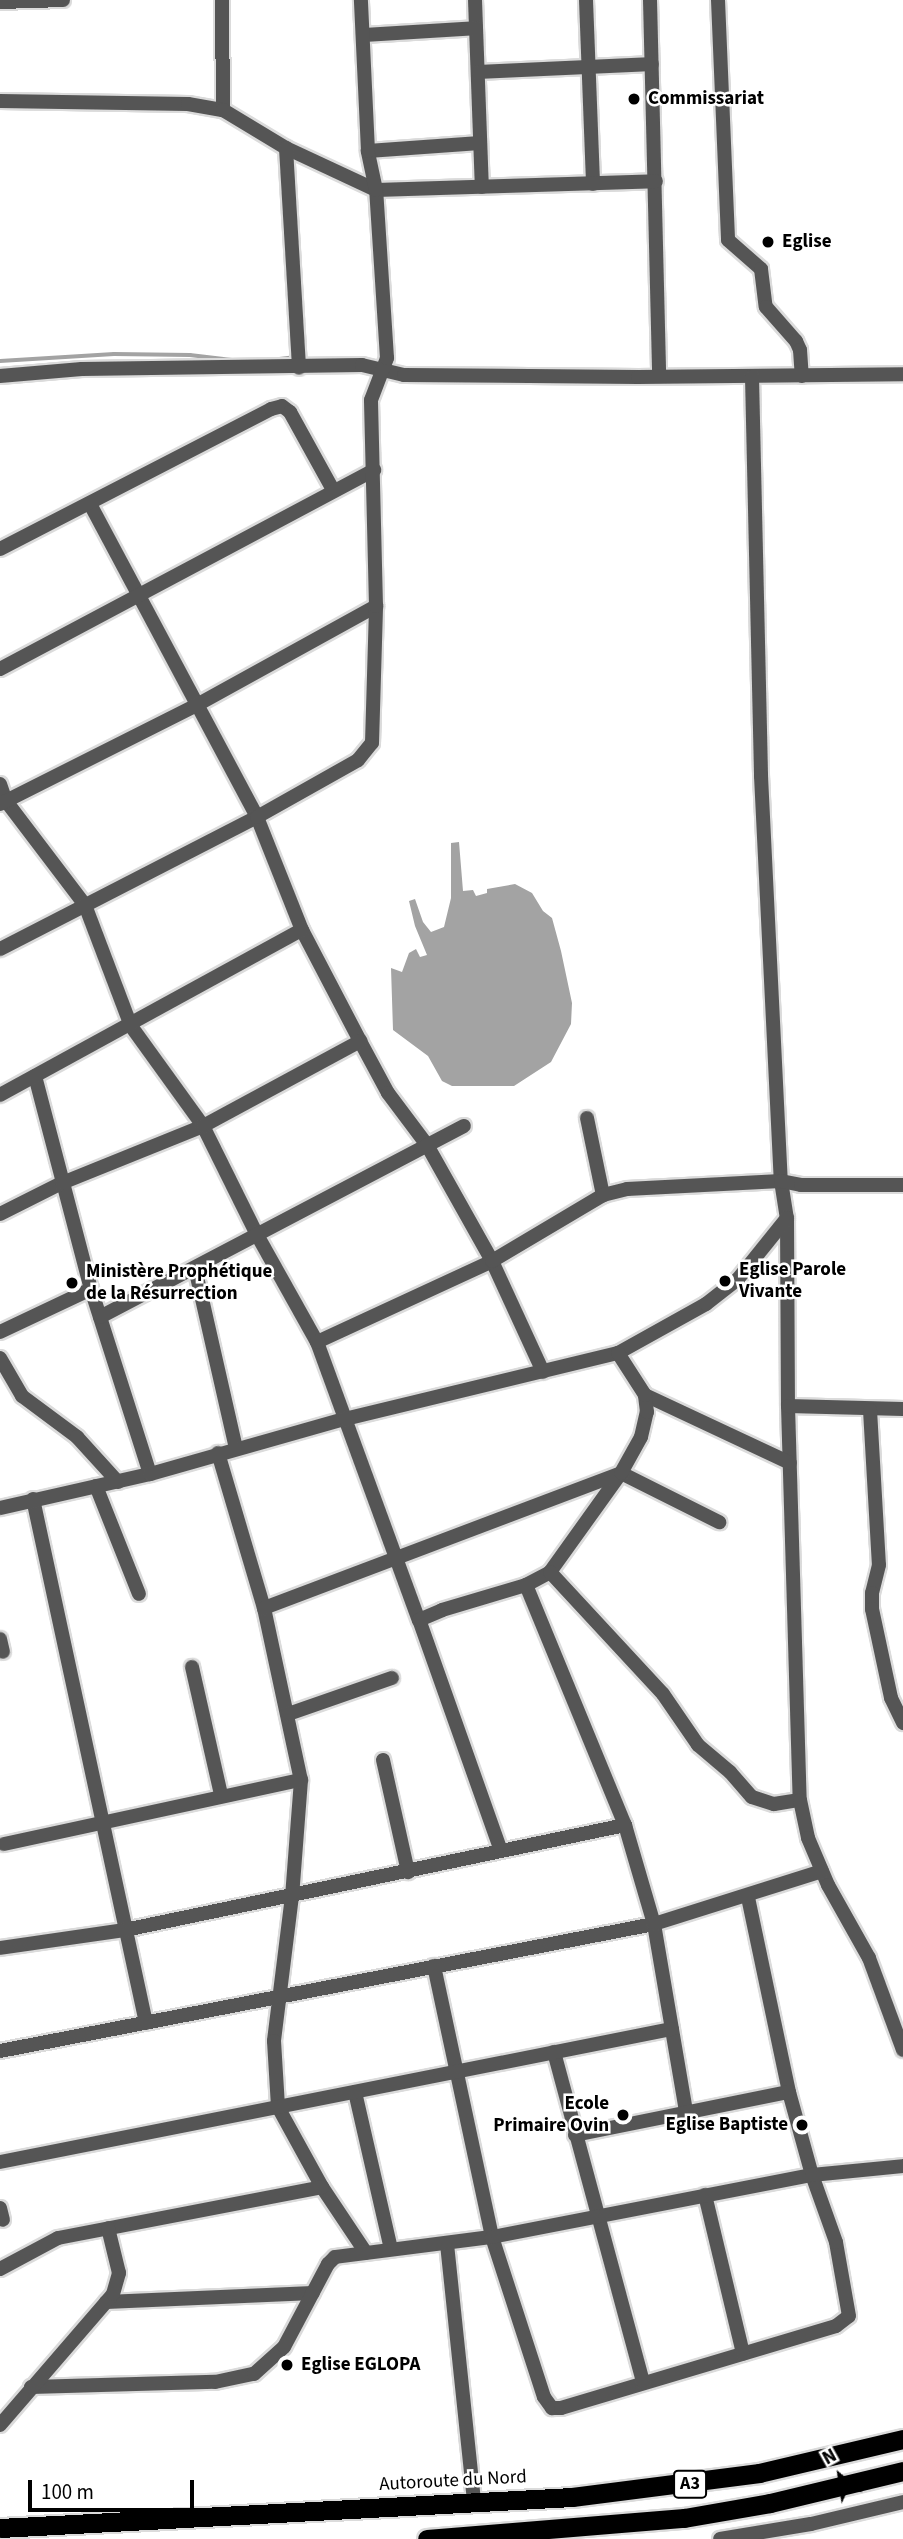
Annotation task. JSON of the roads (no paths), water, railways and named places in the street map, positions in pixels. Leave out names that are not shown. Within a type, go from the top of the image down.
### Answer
[{"type":"highway","name":"Autoroute du Nord","points":[[0,2528],[474,2503],[677,2486],[769,2471],[903,2439]]},
{"type":"highway","name":"A3","points":[[427,2539],[684,2518],[770,2503],[903,2471]]},
{"type":"street","points":[[0,2],[63,0]]},
{"type":"street","points":[[222,0],[223,110]]},
{"type":"street","points":[[0,948],[257,817],[358,760],[373,743],[376,606],[371,400],[387,358],[376,190],[368,151],[361,0]]},
{"type":"street","points":[[475,0],[482,187]]},
{"type":"street","points":[[586,0],[593,184]]},
{"type":"street","points":[[650,0],[659,375]]},
{"type":"street","points":[[719,0],[728,240],[761,269],[766,307],[796,341],[800,350],[802,376]]},
{"type":"street","points":[[363,35],[476,28]]},
{"type":"street","points":[[479,72],[652,64]]},
{"type":"street","points":[[0,101],[188,104],[223,110],[286,148],[376,190],[656,181]]},
{"type":"street","points":[[368,151],[480,143]]},
{"type":"street","points":[[286,148],[299,368]]},
{"type":"street","points":[[0,376],[82,369],[362,365],[382,371],[432,375],[752,377],[903,374]]},
{"type":"street","points":[[752,377],[761,776],[781,1181],[787,1218],[788,1406],[800,1800],[808,1838],[822,1871],[869,1958],[903,2050]]},
{"type":"street","points":[[0,549],[271,408],[282,406],[290,412],[333,490]]},
{"type":"street","points":[[0,670],[374,470]]},
{"type":"street","points":[[90,504],[195,706],[257,817],[302,930],[388,1093],[427,1145],[492,1261],[543,1372]]},
{"type":"street","points":[[3,803],[195,706],[376,606]]},
{"type":"street","points":[[0,784],[3,803],[85,905],[131,1026],[203,1126],[256,1233],[317,1342],[501,1850]]},
{"type":"street","points":[[0,1095],[131,1026],[302,930]]},
{"type":"street","points":[[0,1213],[62,1183],[203,1126],[360,1041]]},
{"type":"street","points":[[35,1076],[91,1289],[150,1475]]},
{"type":"street","points":[[587,1118],[603,1195]]},
{"type":"street","points":[[100,1317],[464,1126]]},
{"type":"street","points":[[317,1342],[492,1261],[603,1195],[627,1189],[781,1181],[801,1185],[903,1185]]},
{"type":"street","points":[[0,1507],[150,1475],[218,1453],[345,1419],[618,1353],[671,1326],[738,1279],[787,1218]]},
{"type":"street","points":[[195,1268],[236,1448]]},
{"type":"street","points":[[0,1332],[91,1289]]},
{"type":"street","points":[[419,1620],[442,1610],[526,1585],[551,1572],[621,1473],[641,1437],[648,1412],[645,1395],[618,1353]]},
{"type":"street","points":[[0,1358],[22,1396],[77,1437],[118,1482]]},
{"type":"street","points":[[645,1395],[790,1463]]},
{"type":"street","points":[[788,1406],[903,1409]]},
{"type":"street","points":[[870,1410],[879,1565],[872,1593],[872,1609],[886,1677],[903,1721]]},
{"type":"street","points":[[218,1453],[264,1608],[301,1780],[292,1896],[278,1997],[274,2062],[278,2107],[322,2186],[366,2253]]},
{"type":"street","points":[[264,1608],[621,1473],[719,1522]]},
{"type":"street","points":[[96,1486],[139,1594]]},
{"type":"street","points":[[33,1499],[146,2023]]},
{"type":"street","points":[[551,1572],[663,1694],[698,1745],[730,1772],[752,1797],[774,1804],[800,1800]]},
{"type":"street","points":[[526,1585],[625,1825],[654,1924],[686,2111]]},
{"type":"street","points":[[192,1667],[221,1796]]},
{"type":"street","points":[[288,1714],[331,1697],[393,1678]]},
{"type":"street","points":[[383,1760],[408,1872]]},
{"type":"street","points":[[4,1844],[301,1780]]},
{"type":"street","points":[[0,1948],[125,1930],[625,1825]]},
{"type":"street","points":[[0,2051],[654,1924],[748,1897],[822,1871]]},
{"type":"street","points":[[434,1966],[492,2237],[548,2404],[561,2408],[836,2326],[849,2316],[836,2242],[789,2092],[748,1897]]},
{"type":"street","points":[[0,2162],[673,2029]]},
{"type":"street","points":[[554,2052],[643,2382]]},
{"type":"street","points":[[355,2092],[391,2249]]},
{"type":"street","points":[[575,2135],[789,2092]]},
{"type":"street","points":[[31,2387],[215,2382],[254,2374],[284,2347],[332,2258],[492,2237],[813,2175],[903,2166]]},
{"type":"street","points":[[0,2269],[58,2238],[322,2186]]},
{"type":"street","points":[[705,2195],[743,2353]]},
{"type":"street","points":[[0,2425],[106,2302],[118,2283],[119,2273],[108,2228]]},
{"type":"street","points":[[447,2244],[474,2503]]},
{"type":"street","points":[[106,2302],[313,2293]]},
{"type":"street","points":[[720,2539],[811,2532],[903,2501]]},
{"type":"waterway","points":[[0,361],[114,354],[190,355],[232,360]]},
{"type":"waterway","points":[[271,360],[294,357]]},
{"type":"place","name":"Commissariat","points":[[634,99]]},
{"type":"place","name":"Eglise","points":[[768,242]]},
{"type":"place","name":"Eglise Parole Vivante","points":[[725,1281]]},
{"type":"place","name":"Ministère Prophétique de la Résurrection","points":[[72,1283]]},
{"type":"place","name":"Ecole Primaire Ovin","points":[[623,2115]]},
{"type":"place","name":"Eglise Baptiste","points":[[802,2125]]},
{"type":"place","name":"Eglise EGLOPA","points":[[287,2365]]}]
